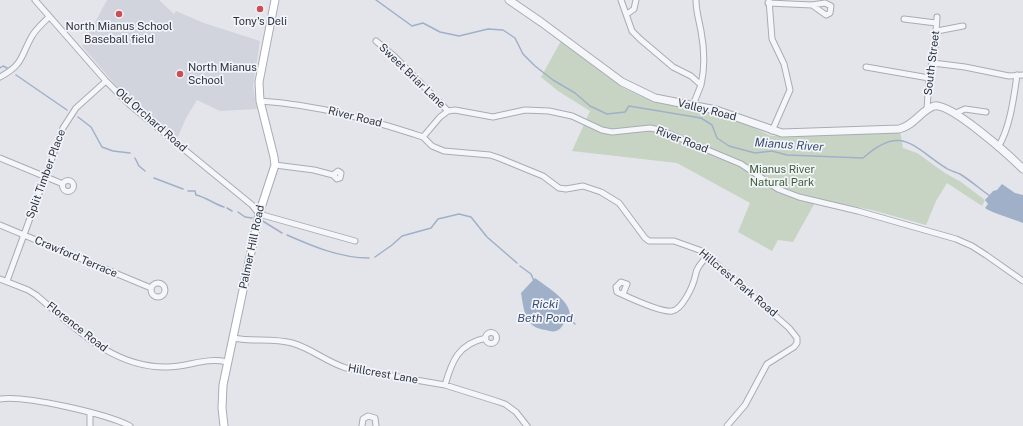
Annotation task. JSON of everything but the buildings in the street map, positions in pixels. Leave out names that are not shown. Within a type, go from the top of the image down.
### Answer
[{"type":"main road","name":"Palmer Hill Road","points":[[224,426],[221,398],[232,338],[259,214],[274,165],[274,157],[260,101],[260,72],[275,0]]},
{"type":"street","name":"Old Orchard Road","points":[[35,0],[106,81],[130,105],[252,205],[259,214]]},
{"type":"street","name":"Valley Road","points":[[509,0],[633,88],[655,98],[734,115],[772,131],[793,133],[899,129],[912,124],[927,110]]},
{"type":"street","points":[[621,0],[632,31],[673,67],[691,76],[701,84]]},
{"type":"street","points":[[627,14],[634,9],[636,0]]},
{"type":"street","points":[[693,105],[704,74],[702,32],[696,9],[696,0]]},
{"type":"street","points":[[772,131],[790,90],[784,64],[772,39],[768,2],[812,5]]},
{"type":"street","points":[[0,77],[15,69],[19,64],[31,37],[49,17]]},
{"type":"street","name":"South Street","points":[[904,19],[937,20],[937,31],[929,78],[927,110]]},
{"type":"street","points":[[937,31],[963,26]]},
{"type":"street","name":"Sweet Briar Lane","points":[[376,41],[396,57],[448,111]]},
{"type":"street","points":[[932,63],[965,67],[998,74],[1023,75]]},
{"type":"street","points":[[866,67],[929,78]]},
{"type":"street","points":[[998,147],[1003,140],[1017,75]]},
{"type":"street","name":"Split Timber Place","points":[[7,281],[54,148],[67,120],[87,96],[106,81]]},
{"type":"street","name":"River Road","points":[[260,101],[337,112],[366,118],[423,136]]},
{"type":"street","points":[[927,110],[940,106],[956,113],[1023,169]]},
{"type":"street","points":[[956,113],[965,109],[986,112]]},
{"type":"street","name":"River Road","points":[[448,111],[462,110],[493,117],[525,110],[549,111],[572,116],[602,130],[612,132],[650,128],[660,130],[741,164],[778,189],[799,197],[858,211],[956,239],[972,246],[1023,281]]},
{"type":"street","points":[[423,136],[440,117],[448,111]]},
{"type":"street","name":"Hillcrest Park Road","points":[[423,136],[432,146],[444,151],[490,155],[499,158],[543,176],[559,188],[566,189],[583,186],[592,188],[620,203],[645,238],[649,241],[680,242],[694,247],[707,256],[780,319],[789,328],[797,340],[794,347],[766,364],[745,405],[727,426]]},
{"type":"street","points":[[0,158],[63,184]]},
{"type":"street","points":[[274,165],[333,174]]},
{"type":"street","points":[[259,214],[355,241]]},
{"type":"street","name":"Crawford Terrace","points":[[0,225],[151,288]]},
{"type":"street","points":[[623,294],[665,312],[674,311],[682,304],[696,277],[697,269],[707,256]]},
{"type":"street","name":"Florence Road","points":[[0,279],[36,296],[102,348],[127,361],[166,367],[208,360],[228,362]]},
{"type":"street","name":"Hillcrest Lane","points":[[232,338],[250,341],[270,339],[287,342],[302,346],[331,362],[346,368],[445,385],[505,404],[516,412],[527,426]]},
{"type":"street","points":[[445,385],[456,355],[467,344],[486,338]]},
{"type":"street","points":[[0,398],[18,397],[108,418],[130,426]]},
{"type":"street","points":[[90,414],[90,426]]},
{"type":"street","points":[[362,426],[363,419],[368,416],[375,418],[376,426]]},
{"type":"shaded area","name":"North Mianus School","points":[[107,0],[159,0],[174,14],[176,11],[204,23],[260,41],[253,86],[257,109],[220,111],[197,100],[186,118],[177,139],[124,95],[82,46]]},
{"type":"green space","name":"Mianus River Natural Park","points":[[561,41],[623,88],[652,101],[696,108],[743,122],[771,136],[900,131],[903,148],[917,153],[985,200],[982,206],[947,183],[936,201],[926,225],[872,210],[817,199],[793,242],[778,240],[772,251],[738,232],[750,203],[677,163],[572,151],[590,111],[558,91],[541,77]]},
{"type":"water","points":[[1002,184],[1015,193],[1023,195],[1023,223],[985,208],[988,204],[985,200]]},
{"type":"water","name":"Ricki Beth Pond","points":[[535,278],[563,300],[569,310],[570,316],[556,331],[539,329],[527,318],[521,293]]},
{"type":"waterway","name":"Mianus River","points":[[376,0],[412,26],[423,23],[440,32],[459,36],[488,29],[503,30],[515,38],[523,54],[535,66],[553,80],[575,93],[590,106],[607,114],[625,112],[629,106],[701,118],[712,125],[717,138],[729,146],[755,153],[772,151],[787,155],[863,158],[887,142],[897,140],[915,146],[948,169],[968,179],[990,196]]},
{"type":"waterway","points":[[0,68],[3,66],[7,68]]},
{"type":"waterway","points":[[16,75],[67,110]]},
{"type":"waterway","points":[[78,117],[91,127],[102,147],[113,151],[130,153]]},
{"type":"waterway","points":[[135,158],[139,166],[145,171]]},
{"type":"waterway","points":[[154,178],[183,189]]},
{"type":"waterway","points":[[188,191],[195,191],[196,195],[224,207]]},
{"type":"waterway","points":[[227,208],[232,211]]},
{"type":"waterway","points":[[238,212],[245,217],[252,218]]},
{"type":"waterway","points":[[375,257],[402,236],[431,228],[438,219],[459,214],[471,217],[487,237],[517,263]]},
{"type":"waterway","points":[[261,220],[282,233]]},
{"type":"waterway","points":[[287,235],[337,254],[369,258]]},
{"type":"waterway","points":[[520,266],[531,274],[534,281]]},
{"type":"waterway","points":[[567,317],[575,324]]},
{"type":"place","name":"Tony's Deli","points":[[260,9]]},
{"type":"place","name":"North Mianus School Baseball field","points":[[119,14]]},
{"type":"place","name":"North Mianus School","points":[[180,74]]}]
